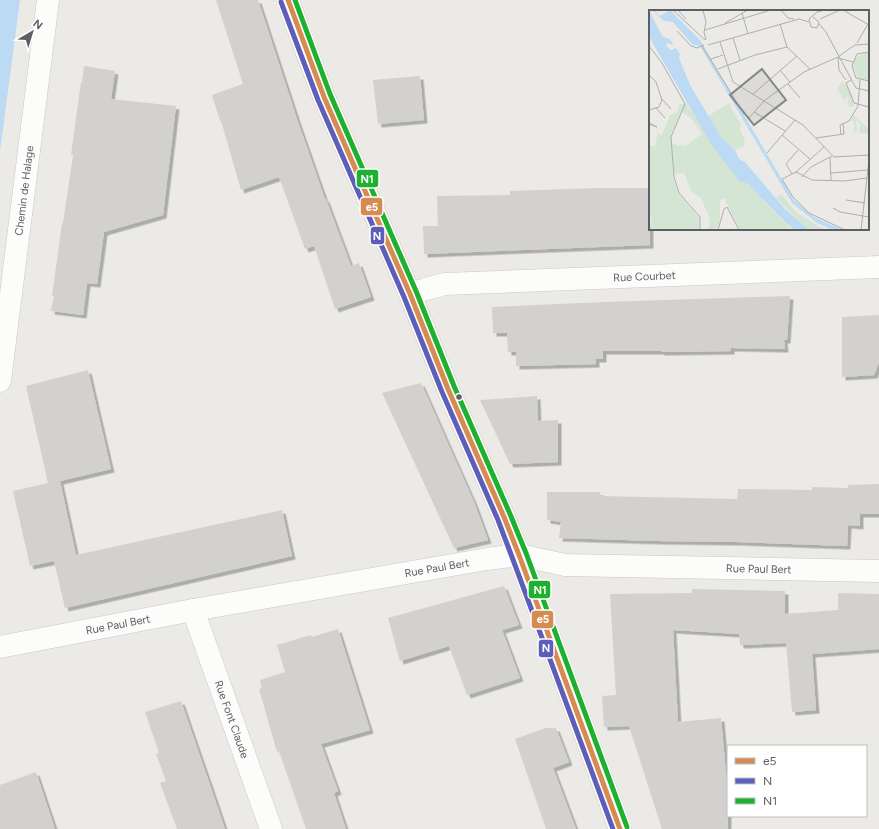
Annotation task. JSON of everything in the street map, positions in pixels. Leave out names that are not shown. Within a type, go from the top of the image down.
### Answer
[{"type":"main road","points":[[288,0],[324,97],[410,294],[448,389],[504,517],[620,829]]},
{"type":"street","name":"Chemin de Halage","points":[[0,381],[48,0]]},
{"type":"street","name":"Rue Courbet","points":[[410,294],[445,284],[879,267]]},
{"type":"street","name":"Rue Paul Bert","points":[[0,647],[193,610],[480,560],[519,555],[565,566],[879,571]]},
{"type":"street","name":"Rue Font Claude","points":[[193,610],[271,829]]},
{"type":"water","points":[[0,0],[20,0],[0,151]]},
{"type":"building","points":[[216,0],[258,0],[325,199],[351,266],[359,263],[371,297],[335,309],[314,246],[305,249],[279,177],[241,190],[212,95],[243,84]]},
{"type":"building","points":[[84,66],[115,71],[111,99],[176,106],[163,215],[104,232],[97,284],[87,283],[83,315],[51,311]]},
{"type":"building","points":[[420,76],[424,120],[378,124],[373,80]]},
{"type":"building","points":[[648,188],[650,245],[424,254],[423,226],[438,226],[437,196],[510,195],[510,191]]},
{"type":"building","points":[[790,296],[787,340],[784,340],[785,349],[731,348],[731,351],[661,352],[603,351],[603,359],[596,359],[596,364],[516,366],[516,352],[508,352],[507,333],[493,333],[492,307]]},
{"type":"building","points":[[879,315],[879,362],[874,375],[842,377],[842,317]]},
{"type":"building","points":[[88,370],[111,469],[60,481],[76,555],[282,510],[292,556],[65,608],[54,561],[30,566],[13,491],[48,483],[26,386]]},
{"type":"building","points":[[421,383],[474,502],[488,540],[454,548],[382,393]]},
{"type":"building","points":[[537,396],[538,421],[558,420],[558,462],[510,464],[480,400]]},
{"type":"building","points":[[879,484],[879,514],[860,514],[860,526],[848,525],[847,546],[559,538],[561,522],[547,520],[547,492],[600,492],[600,496],[737,499],[738,489],[812,490],[812,487],[848,488],[848,485]]},
{"type":"building","points":[[504,586],[519,625],[502,630],[520,678],[467,695],[449,646],[400,661],[388,618]]},
{"type":"building","points":[[692,589],[785,591],[785,614],[838,610],[838,593],[879,594],[879,649],[812,654],[816,710],[792,712],[786,643],[740,645],[739,634],[673,630],[678,722],[721,718],[727,785],[728,829],[662,829],[629,726],[604,727],[602,696],[616,695],[610,594],[692,593]]},
{"type":"building","points":[[338,629],[370,730],[321,744],[338,791],[334,793],[346,829],[306,829],[279,751],[277,752],[259,689],[262,688],[260,680],[285,672],[277,645]]},
{"type":"building","points":[[181,701],[225,829],[177,829],[160,783],[166,781],[156,754],[159,753],[145,712]]},
{"type":"building","points":[[546,728],[556,728],[569,762],[553,768],[576,829],[546,829],[515,739]]},
{"type":"building","points":[[36,772],[55,829],[0,829],[0,785]]},
{"type":"transit line","name":"e5","points":[[288,0],[324,97],[410,294],[448,389],[504,517],[620,829]]},
{"type":"transit line","name":"N1","points":[[295,0],[330,94],[416,291],[454,386],[526,553],[627,827]]},
{"type":"transit line","name":"N","points":[[281,2],[318,100],[404,297],[442,392],[498,520],[613,829]]}]
